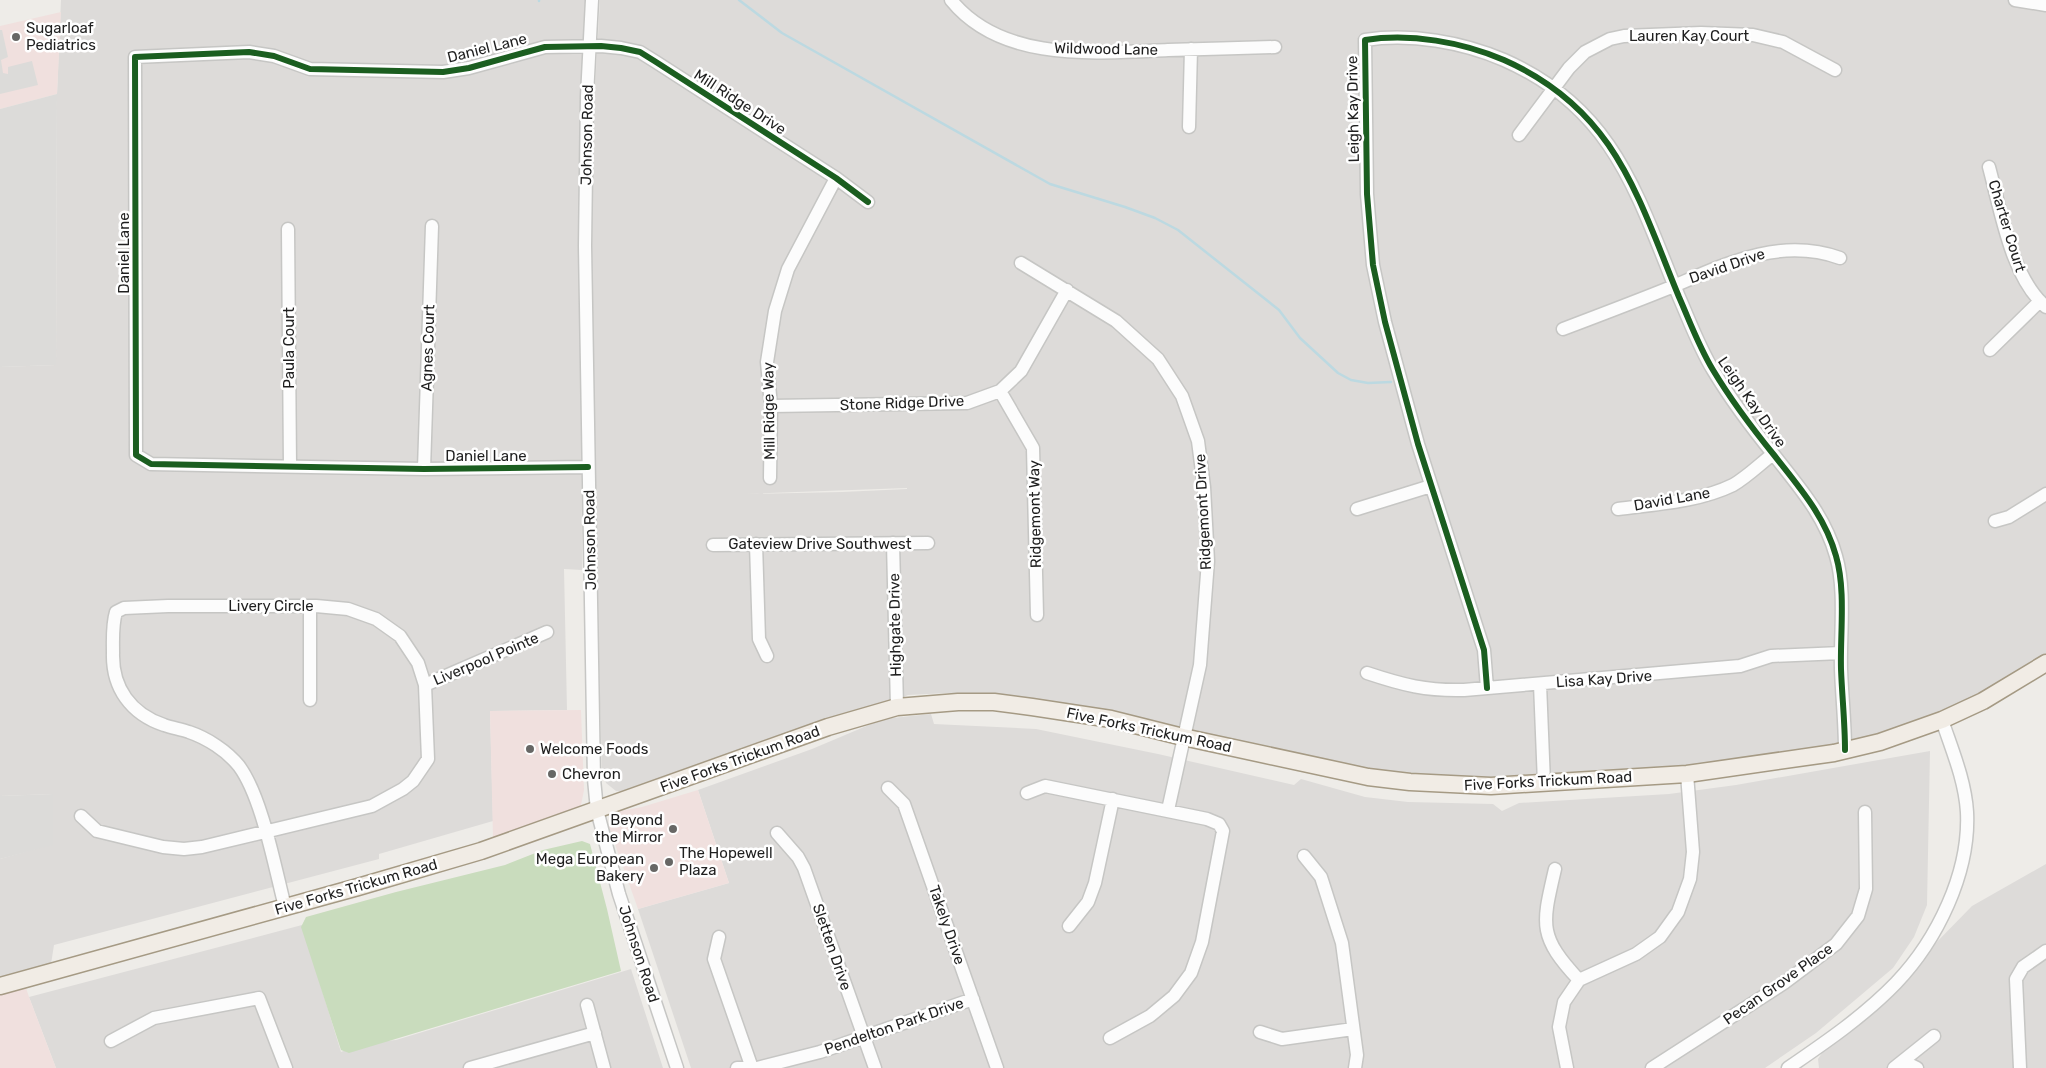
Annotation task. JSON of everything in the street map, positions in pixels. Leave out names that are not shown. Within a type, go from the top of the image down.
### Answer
[{"type":"main road","name":"Five Forks Trickum Road","points":[[0,986],[481,851],[828,727],[897,707],[958,702],[994,702],[1111,719],[1183,737],[1368,777],[1410,782],[1491,786],[1687,774],[1796,759],[1845,750],[1880,742],[1942,720],[1983,701],[2046,663]]},
{"type":"street","name":"Johnson Road","points":[[592,0],[587,96],[585,246],[594,771],[598,810],[627,924],[677,1068]]},
{"type":"street","name":"Wildwood Lane","points":[[951,0],[962,13],[994,33],[1040,48],[1079,52],[1275,47]]},
{"type":"street","points":[[2015,0],[2046,5]]},
{"type":"street","name":"Lauren Kay Court","points":[[1519,135],[1569,68],[1585,52],[1610,39],[1639,34],[1701,33],[1753,35],[1783,42],[1835,70]]},
{"type":"street","name":"Leigh Kay Drive","points":[[1487,688],[1484,650],[1431,486],[1384,322],[1373,265],[1367,194],[1365,40],[1382,37],[1435,40],[1470,47],[1513,64],[1554,88],[1593,124],[1623,166],[1637,194],[1698,342],[1740,411],[1816,510],[1833,547],[1839,575],[1845,750]]},
{"type":"street","name":"Daniel Lane","points":[[588,468],[424,469],[151,464],[136,455],[135,57],[249,52],[274,56],[310,69],[443,72],[469,68],[545,47],[590,47]]},
{"type":"street","name":"Mill Ridge Drive","points":[[590,47],[621,48],[640,52],[836,178],[868,202]]},
{"type":"street","points":[[1189,127],[1191,49]]},
{"type":"street","name":"Charter Court","points":[[1989,167],[2016,264],[2028,287],[2043,304]]},
{"type":"street","name":"Mill Ridge Way","points":[[770,478],[771,406],[767,362],[775,311],[788,269],[836,178]]},
{"type":"street","name":"Agnes Court","points":[[424,469],[432,226]]},
{"type":"street","name":"Paula Court","points":[[288,229],[290,466]]},
{"type":"street","name":"David Drive","points":[[1563,329],[1745,257],[1777,250],[1815,251],[1840,258]]},
{"type":"street","name":"Ridgemont Drive","points":[[1021,263],[1116,320],[1158,359],[1182,396],[1198,441],[1204,487],[1208,561],[1200,665],[1168,810]]},
{"type":"street","name":"Stone Ridge Drive","points":[[771,406],[967,402],[1000,391],[1021,371],[1067,290]]},
{"type":"street","points":[[1990,350],[2043,304]]},
{"type":"street","name":"Ridgemont Way","points":[[1000,391],[1033,448],[1037,614]]},
{"type":"street","name":"David Lane","points":[[1618,509],[1692,498],[1713,492],[1734,484],[1773,454]]},
{"type":"street","points":[[1358,509],[1431,486]]},
{"type":"street","points":[[1995,521],[2009,516],[2046,494]]},
{"type":"street","name":"Highgate Drive","points":[[893,543],[897,707]]},
{"type":"street","name":"Gateview Drive Southwest","points":[[713,545],[928,543]]},
{"type":"street","points":[[756,544],[759,639],[767,656]]},
{"type":"street","points":[[310,606],[310,700]]},
{"type":"street","name":"Livery Circle","points":[[81,816],[98,831],[163,847],[184,849],[202,847],[265,831],[372,806],[403,789],[413,781],[428,759],[428,706],[425,685],[418,663],[400,636],[385,624],[348,609],[310,606],[124,608],[116,612],[113,621],[112,666],[120,690],[134,710],[163,725],[190,732],[215,744],[239,766],[255,796],[265,831],[285,907]]},
{"type":"street","name":"Liverpool Pointe","points":[[425,685],[547,632]]},
{"type":"street","name":"Lisa Kay Drive","points":[[1367,673],[1406,686],[1424,689],[1464,690],[1740,666],[1782,654],[1841,653]]},
{"type":"street","points":[[1540,684],[1544,783]]},
{"type":"street","points":[[1788,1068],[1806,1063],[1896,982],[1919,953],[1940,920],[1952,895],[1963,865],[1966,811],[1958,768],[1942,720]]},
{"type":"street","points":[[1567,1068],[1558,1027],[1564,1002],[1578,980],[1636,954],[1660,937],[1678,912],[1690,879],[1693,852],[1687,774]]},
{"type":"street","points":[[1027,793],[1045,786],[1114,799],[1207,819],[1219,824],[1223,831],[1202,942],[1191,973],[1174,996],[1150,1016],[1110,1038]]},
{"type":"street","name":"Takely Drive","points":[[888,788],[904,804],[997,1068]]},
{"type":"street","points":[[1069,926],[1088,902],[1095,883],[1114,799]]},
{"type":"street","name":"Pecan Grove Place","points":[[1652,1068],[1784,983],[1836,944],[1858,916],[1866,890],[1865,812]]},
{"type":"street","name":"Sletten Drive","points":[[777,833],[790,847],[804,868],[875,1068]]},
{"type":"street","points":[[1304,856],[1321,877],[1342,943],[1357,1055],[1355,1068]]},
{"type":"street","points":[[1554,869],[1545,914],[1548,939],[1561,961],[1578,980]]},
{"type":"street","points":[[719,937],[714,959],[752,1068]]},
{"type":"street","points":[[2020,1068],[2016,979],[2023,967],[2046,951]]},
{"type":"street","points":[[111,1041],[154,1018],[259,998],[286,1068]]},
{"type":"street","name":"Pendelton Park Drive","points":[[757,1068],[794,1060],[864,1038],[973,999]]},
{"type":"street","points":[[587,1005],[604,1068]]},
{"type":"street","points":[[1260,1032],[1282,1040],[1353,1029]]},
{"type":"street","points":[[470,1068],[595,1033]]},
{"type":"street","points":[[1898,1064],[1934,1036]]},
{"type":"street","points":[[1898,1064],[1917,1068]]},
{"type":"street","points":[[737,1068],[744,1068]]},
{"type":"shaded area","points":[[61,0],[586,0],[581,92],[582,570],[564,569],[567,710],[490,711],[493,821],[379,854],[379,859],[54,945],[51,964],[0,977],[0,859],[53,844],[53,794],[0,796],[0,367],[56,365],[57,94]]},
{"type":"shaded area","points":[[600,0],[2046,0],[2046,658],[1986,694],[1923,721],[1819,752],[1740,764],[1479,782],[1408,779],[1018,701],[995,693],[947,693],[908,695],[880,707],[627,792],[616,791],[606,783],[602,770],[593,469],[590,175]],"holes":[[[907,488],[842,492],[745,494]]]},
{"type":"shaded area","points":[[61,12],[57,94],[0,109],[0,26]]},
{"type":"shaded area","points":[[0,30],[2,30],[8,57],[1,60],[3,73],[8,74],[8,67],[32,61],[38,85],[0,94]]},
{"type":"shaded area","points":[[57,94],[56,365],[0,367],[0,109]]},
{"type":"shaded area","points":[[581,710],[584,790],[581,805],[576,809],[544,822],[493,838],[490,711]]},
{"type":"shaded area","points":[[931,714],[934,724],[1036,729],[1294,785],[1301,779],[1365,797],[1408,802],[1493,804],[1502,811],[1519,803],[1669,794],[1736,785],[1930,751],[1927,905],[1914,937],[1893,968],[1816,1033],[1765,1068],[691,1068],[638,909],[729,883],[698,790],[812,749],[883,719]]},
{"type":"shaded area","points":[[698,790],[729,883],[638,909],[609,827],[613,816],[620,811],[642,807]]},
{"type":"shaded area","points":[[53,794],[53,845],[0,859],[0,796]]},
{"type":"shaded area","points":[[2046,864],[2046,1068],[1819,1068],[1818,1059],[1822,1053],[1891,997],[1929,950],[1972,906]]},
{"type":"shaded area","points":[[302,925],[341,1052],[363,1043],[396,1040],[631,969],[663,1068],[56,1068],[29,997]]},
{"type":"shaded area","points":[[25,985],[56,1068],[0,1068],[0,992]]},
{"type":"green space","points":[[582,841],[590,844],[621,971],[349,1053],[341,1050],[301,927],[306,917],[505,865],[543,850]]},
{"type":"waterway","points":[[739,0],[782,33],[1050,184],[1125,207],[1155,218],[1178,230],[1279,310],[1300,338],[1338,373],[1351,380],[1368,383],[1391,382]]},
{"type":"cycle path","points":[[1487,688],[1484,650],[1418,444],[1385,322],[1373,265],[1367,194],[1365,40],[1400,38],[1436,41],[1471,48],[1504,60],[1542,80],[1572,103],[1597,130],[1617,159],[1650,224],[1679,297],[1708,361],[1742,414],[1810,503],[1831,541],[1841,583],[1841,669],[1845,750]]},
{"type":"cycle path","points":[[588,467],[424,469],[151,464],[136,455],[135,57],[249,52],[274,56],[310,69],[443,72],[469,68],[545,47],[601,46],[621,48],[640,52],[836,178],[868,202]]},
{"type":"place","name":"Sugarloaf Pediatrics","points":[[16,37]]},
{"type":"place","name":"Welcome Foods","points":[[530,749]]},
{"type":"place","name":"Chevron","points":[[552,774]]},
{"type":"place","name":"Beyond the Mirror","points":[[673,829]]},
{"type":"place","name":"The Hopewell Plaza","points":[[669,862]]},
{"type":"place","name":"Mega European Bakery","points":[[654,868]]}]
